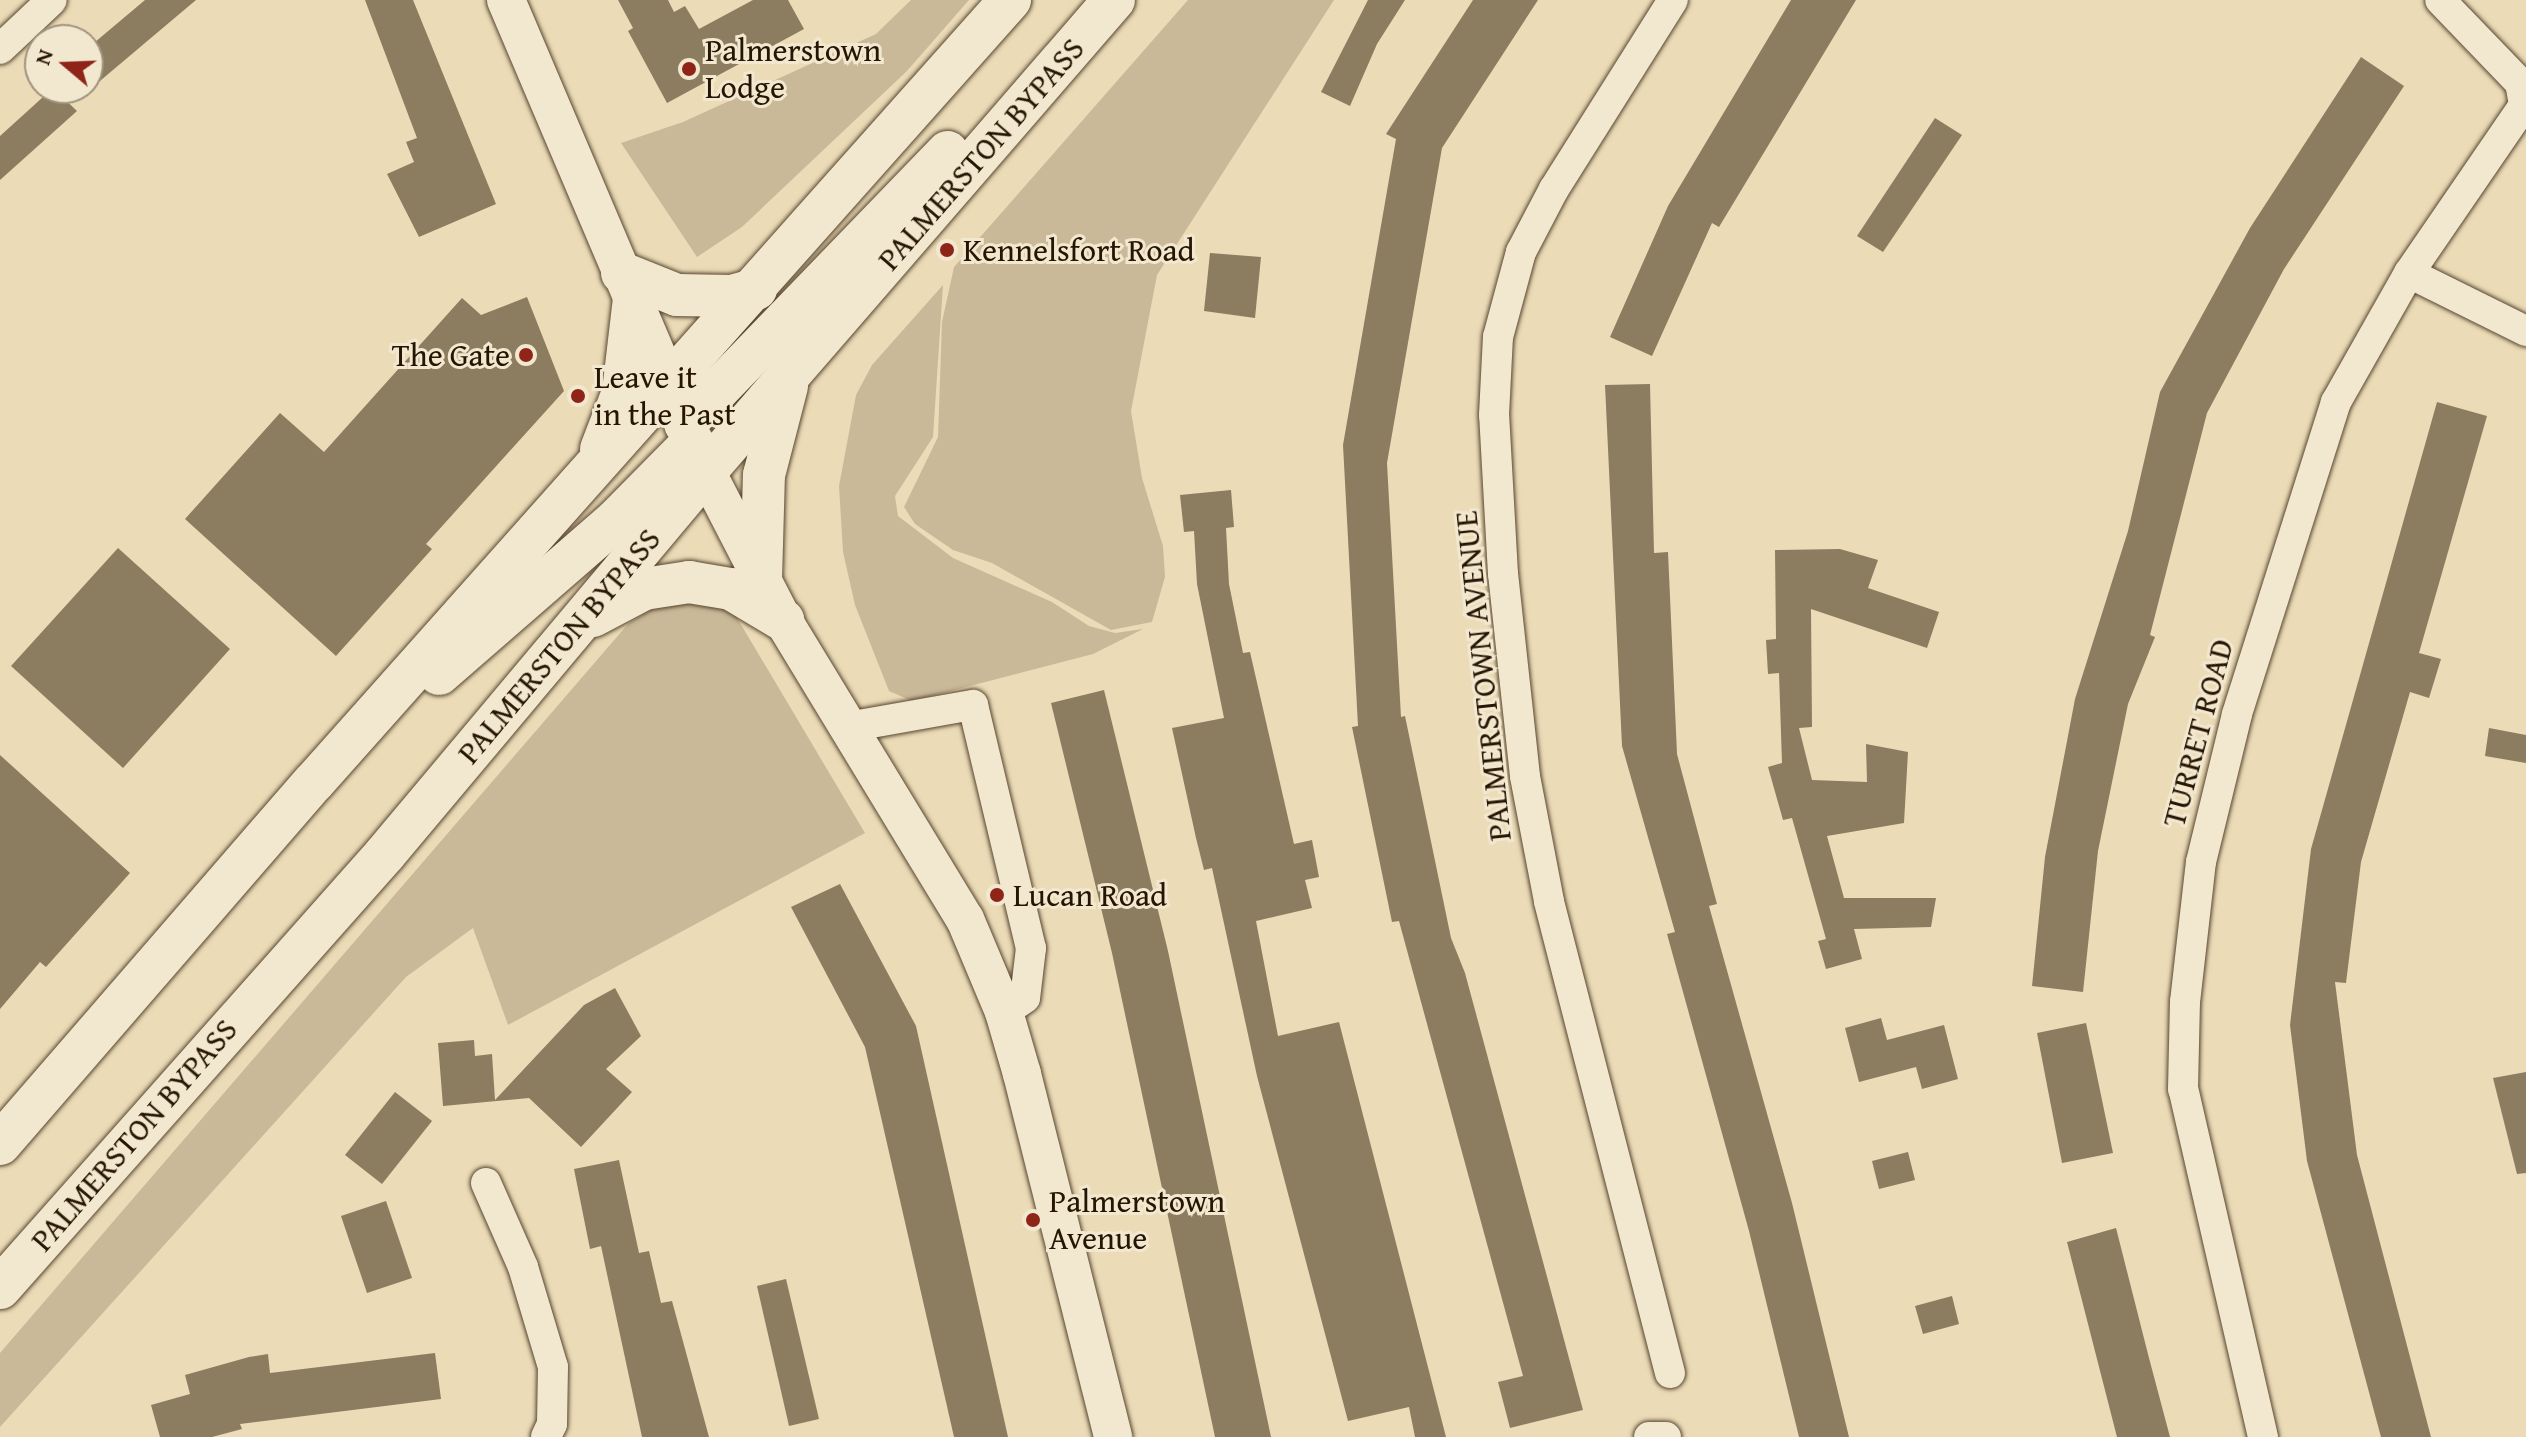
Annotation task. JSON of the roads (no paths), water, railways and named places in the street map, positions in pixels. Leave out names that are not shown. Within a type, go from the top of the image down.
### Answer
[{"type":"main road","points":[[0,1144],[314,782],[587,479],[1010,0]]},
{"type":"main road","points":[[314,782],[617,519],[695,446],[1020,71],[1114,0]]},
{"type":"main road","name":"PALMERSTON BYPASS","points":[[0,1288],[385,854],[569,633],[695,446],[794,371],[1114,0]]},
{"type":"main road","points":[[587,479],[623,392],[628,286],[677,295],[732,296],[756,289]]},
{"type":"main road","points":[[761,580],[764,475],[779,406],[794,371]]},
{"type":"main road","points":[[569,633],[630,595],[689,582],[731,589],[783,620]]},
{"type":"street","points":[[0,49],[52,0]]},
{"type":"street","points":[[506,0],[695,446],[761,580],[965,919],[1004,1012],[1113,1437]]},
{"type":"street","name":"PALMERSTOWN AVENUE","points":[[1670,1373],[1549,901],[1525,776],[1503,574],[1494,415],[1498,337],[1521,252],[1554,189],[1673,0]]},
{"type":"street","name":"TURRET ROAD","points":[[2263,1437],[2183,1089],[2185,1002],[2201,862],[2237,714],[2336,402],[2409,273],[2524,105],[2520,83],[2440,0]]},
{"type":"street","points":[[2409,273],[2526,331]]},
{"type":"street","points":[[848,727],[973,705],[1031,948],[1025,998],[1004,1012]]},
{"type":"street","points":[[486,1183],[523,1267],[553,1367],[552,1424],[546,1437]]},
{"type":"street","points":[[1649,1437],[1666,1437]]},
{"type":"place","name":"Palmerstown Lodge","points":[[689,69]]},
{"type":"place","name":"Kennelsfort Road","points":[[947,250]]},
{"type":"place","name":"The Gate","points":[[526,355]]},
{"type":"place","name":"Leave it in the Past","points":[[578,396]]},
{"type":"place","name":"Lucan Road","points":[[997,895]]},
{"type":"place","name":"Palmerstown Avenue","points":[[1033,1220]]}]
